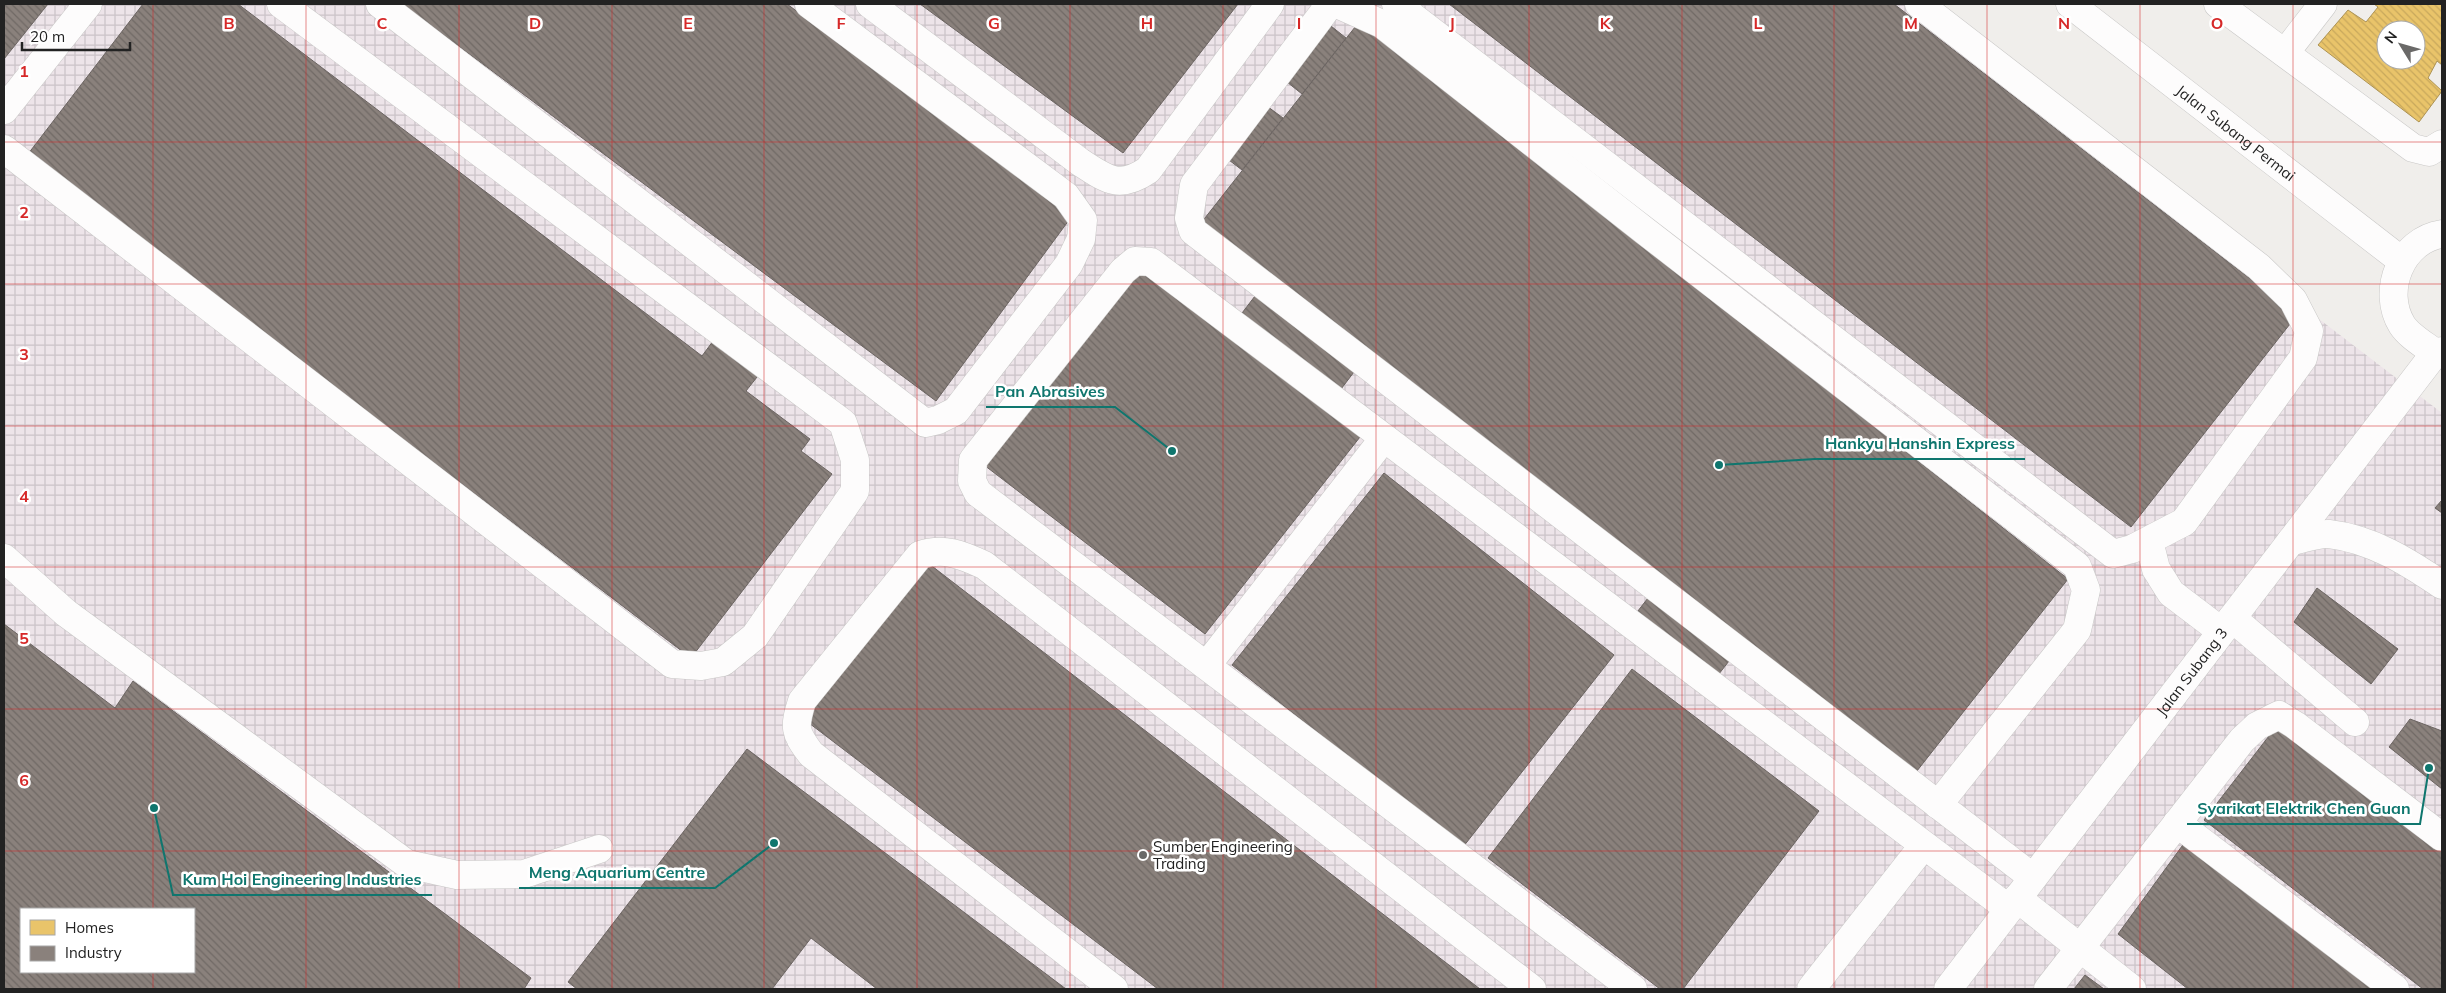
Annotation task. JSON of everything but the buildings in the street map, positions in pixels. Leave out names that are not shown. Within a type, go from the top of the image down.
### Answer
[{"type":"street","points":[[4,110],[88,4]]},
{"type":"street","points":[[4,148],[672,664],[701,666],[723,662],[755,636],[855,491],[855,460],[843,423],[281,4]]},
{"type":"street","points":[[380,4],[925,423],[938,420],[956,411],[1069,264],[1081,240],[1083,220],[1066,196],[810,4]]},
{"type":"street","points":[[870,4],[1080,162],[1108,180],[1134,180],[1148,170],[1270,4]]},
{"type":"street","points":[[1330,4],[1194,185],[1189,218],[1194,231],[1938,805],[2019,895],[2080,949],[2132,989]]},
{"type":"street","points":[[1337,4],[1382,24],[1644,231],[2077,566],[2086,590],[2077,630],[1938,805]]},
{"type":"street","points":[[1396,4],[2113,554],[2132,549],[2184,522],[2303,358],[2309,331],[2293,300],[2259,267],[1919,4]]},
{"type":"street","name":"Jalan Subang Permai","points":[[2070,4],[2402,261]]},
{"type":"street","points":[[2218,4],[2413,148],[2429,152],[2442,144]]},
{"type":"street","points":[[2285,53],[2323,4]]},
{"type":"street","points":[[2438,352],[2402,326],[2394,305],[2393,282],[2402,261],[2418,244],[2442,234]]},
{"type":"street","points":[[1633,989],[978,493],[972,481],[973,460],[1123,271],[1135,261],[1144,260],[1151,262],[1923,846],[2019,895]]},
{"type":"street","name":"Jalan Subang 3","points":[[1948,989],[2226,625],[2438,352]]},
{"type":"street","points":[[1207,665],[1384,438]]},
{"type":"street","points":[[2291,541],[2328,534],[2367,543],[2406,560],[2442,585]]},
{"type":"street","points":[[2150,541],[2156,569],[2171,593],[2226,625],[2355,722]]},
{"type":"street","points":[[1114,989],[812,754],[800,739],[795,721],[802,701],[920,555],[934,551],[957,553],[984,565],[1532,989]]},
{"type":"street","points":[[4,558],[66,613],[407,864],[457,874],[524,874],[599,849]]},
{"type":"street","points":[[2048,989],[2242,740],[2257,726],[2279,715],[2295,725],[2442,837]]},
{"type":"street","points":[[2177,823],[2396,989]]},
{"type":"street","points":[[1811,989],[1923,846]]},
{"type":"shaded area","points":[[4,4],[1907,4],[2442,413],[2442,989],[4,989]]},
{"type":"place","name":"Pan Abrasives","points":[[1172,451]]},
{"type":"place","name":"Hankyu Hanshin Express","points":[[1719,465]]},
{"type":"place","name":"Syarikat Elektrik Chen Guan","points":[[2429,768]]},
{"type":"place","name":"Kum Hoi Engineering Industries","points":[[154,808]]},
{"type":"place","name":"Meng Aquarium Centre","points":[[774,843]]},
{"type":"place","name":"Sumber Engineering Trading","points":[[1143,855]]}]
